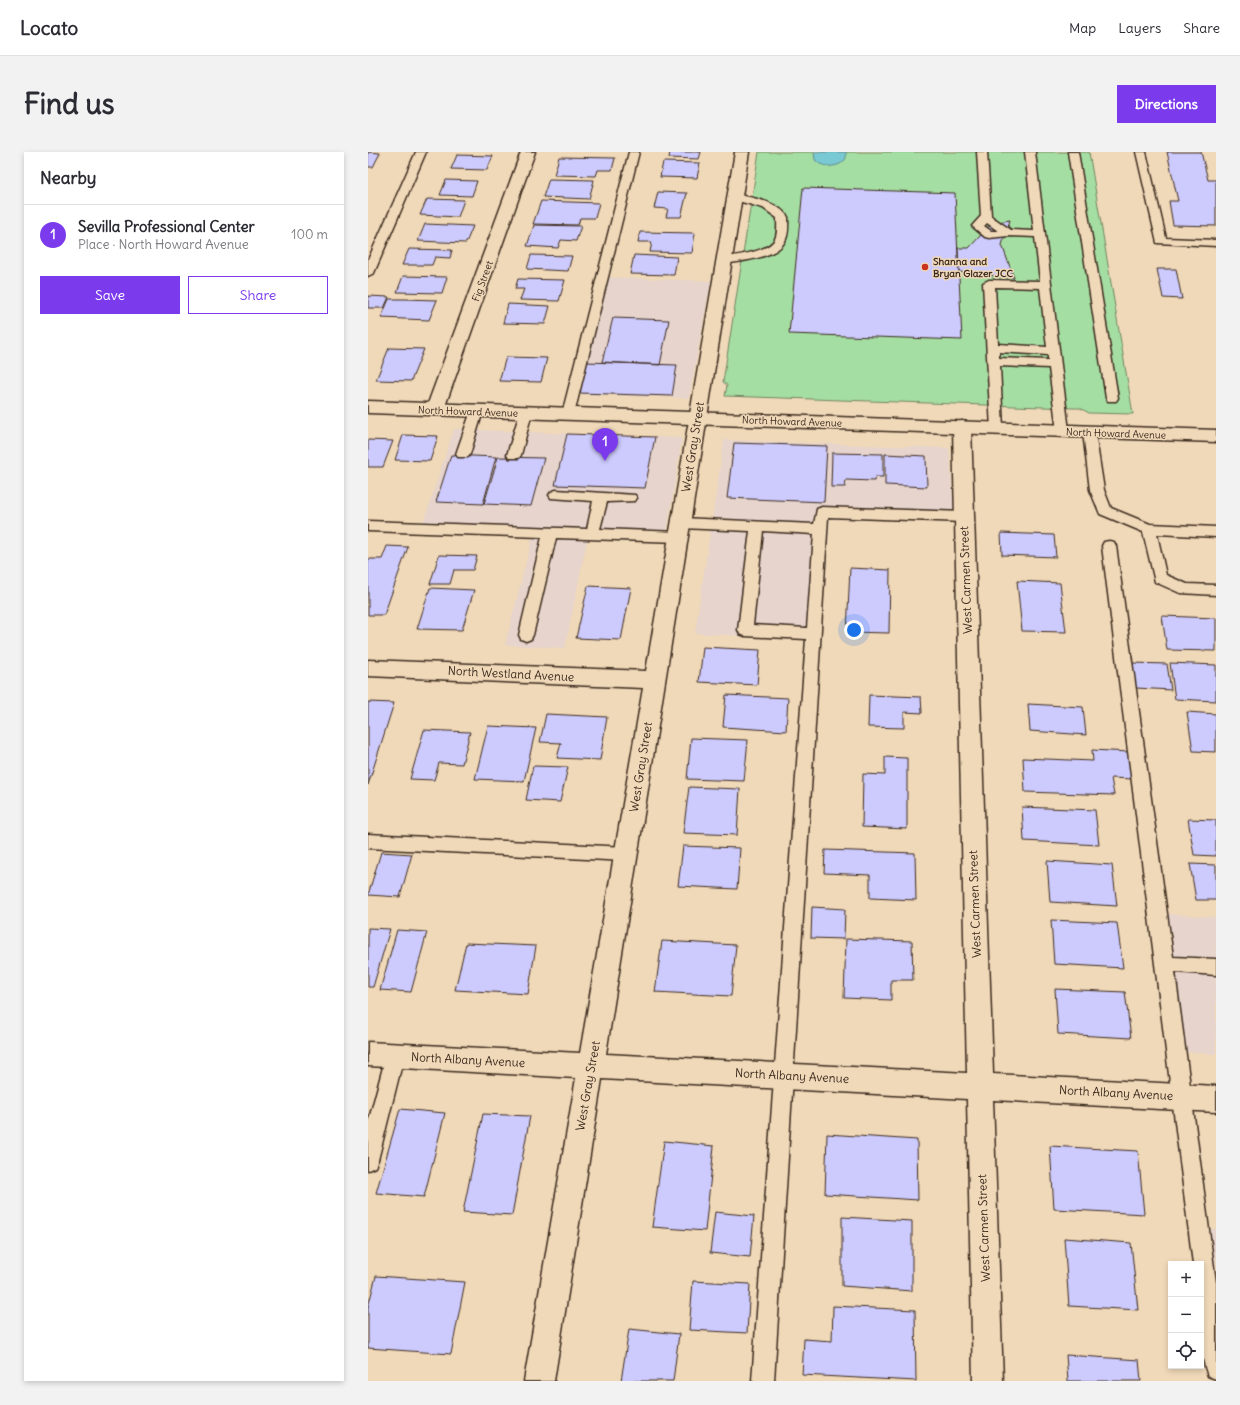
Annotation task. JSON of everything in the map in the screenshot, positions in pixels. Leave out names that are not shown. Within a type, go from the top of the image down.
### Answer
[{"type":"street","name":"Fig Street","points":[[435,410],[528,152]]},
{"type":"street","name":"West Gray Street","points":[[539,1381],[742,152]]},
{"type":"street","name":"North Howard Avenue","points":[[368,407],[1216,436]]},
{"type":"street","name":"West Carmen Street","points":[[962,427],[988,1381]]},
{"type":"street","name":"North Westland Avenue","points":[[368,668],[654,680]]},
{"type":"street","name":"North Albany Avenue","points":[[368,1054],[1216,1099]]},
{"type":"lane","points":[[368,273],[421,152]]},
{"type":"lane","points":[[568,414],[634,152]]},
{"type":"lane","points":[[982,152],[986,217],[977,226],[989,235],[1008,233],[1040,234]]},
{"type":"lane","points":[[1030,152],[1063,431]]},
{"type":"lane","points":[[1073,152],[1112,398]]},
{"type":"lane","points":[[1141,152],[1161,241],[1216,243]]},
{"type":"lane","points":[[724,261],[775,248],[780,241],[783,218],[776,210],[761,203],[735,197]]},
{"type":"lane","points":[[997,429],[989,282],[1046,285]]},
{"type":"lane","points":[[993,348],[1053,351]]},
{"type":"lane","points":[[994,362],[1055,364]]},
{"type":"lane","points":[[464,454],[477,411]]},
{"type":"lane","points":[[514,455],[526,412]]},
{"type":"lane","points":[[1089,432],[1097,490],[1105,511],[1149,529],[1216,532]]},
{"type":"lane","points":[[556,495],[630,498]]},
{"type":"lane","points":[[592,535],[601,497]]},
{"type":"lane","points":[[763,1381],[822,512],[964,517]]},
{"type":"lane","points":[[368,526],[592,535],[757,527],[820,529]]},
{"type":"lane","points":[[757,527],[745,630],[813,634]]},
{"type":"lane","points":[[1149,529],[1160,578],[1173,586],[1188,590],[1216,590]]},
{"type":"lane","points":[[526,635],[550,533]]},
{"type":"lane","points":[[1109,546],[1182,1097],[1211,1285],[1216,1368]]},
{"type":"lane","points":[[368,841],[626,854]]},
{"type":"lane","points":[[1175,964],[1216,967]]},
{"type":"lane","points":[[368,1160],[395,1056]]},
{"type":"shaded area","points":[[598,277],[711,281],[689,398],[568,394]]},
{"type":"shaded area","points":[[454,429],[682,438],[665,543],[587,540],[565,648],[505,645],[533,535],[421,530]]},
{"type":"shaded area","points":[[724,440],[949,448],[955,522],[830,519],[821,641],[695,633]]},
{"type":"shaded area","points":[[1168,914],[1216,917],[1216,1054],[1186,1052]]},
{"type":"shaded area","points":[[1205,1228],[1216,1229],[1216,1308]]},
{"type":"green space","name":"Shanna and Bryan Glazer JCC","points":[[759,152],[1089,152],[1133,414],[1089,413],[1080,408],[725,396],[727,385],[723,382]]},
{"type":"water","points":[[814,152],[846,152],[846,158],[843,162],[835,166],[826,166],[815,160]]},
{"type":"building","points":[[368,152],[380,153],[373,167],[368,167]]},
{"type":"building","points":[[670,152],[701,152],[699,159],[669,158]]},
{"type":"building","points":[[1167,152],[1201,152],[1208,180],[1216,180],[1216,226],[1173,225],[1169,201],[1178,201]]},
{"type":"building","points":[[457,155],[493,156],[487,170],[451,169]]},
{"type":"building","points":[[559,157],[615,158],[612,170],[598,170],[596,176],[554,175]]},
{"type":"building","points":[[663,162],[700,163],[697,178],[660,177]]},
{"type":"building","points":[[549,179],[594,180],[589,199],[543,197]]},
{"type":"building","points":[[446,180],[477,181],[472,196],[440,195]]},
{"type":"building","points":[[803,188],[955,193],[962,340],[789,334]]},
{"type":"building","points":[[658,192],[687,193],[681,217],[666,217],[668,209],[654,208]]},
{"type":"building","points":[[427,199],[464,200],[458,217],[420,215]]},
{"type":"building","points":[[541,201],[599,203],[595,218],[580,218],[578,225],[533,224]]},
{"type":"building","points":[[1010,220],[1002,245],[1014,278],[959,272],[958,248],[969,248],[992,223]]},
{"type":"building","points":[[425,224],[473,226],[466,243],[418,241]]},
{"type":"building","points":[[534,225],[581,226],[576,241],[561,240],[558,248],[527,246]]},
{"type":"building","points":[[640,232],[695,233],[692,253],[650,252],[652,242],[638,242]]},
{"type":"building","points":[[409,249],[452,250],[450,258],[435,257],[432,265],[402,265]]},
{"type":"building","points":[[531,255],[572,256],[568,271],[527,269]]},
{"type":"building","points":[[634,255],[677,257],[674,275],[630,274]]},
{"type":"building","points":[[1157,269],[1176,269],[1182,299],[1163,298]]},
{"type":"building","points":[[403,276],[447,277],[442,293],[397,292]]},
{"type":"building","points":[[518,279],[565,280],[559,301],[520,300],[524,289],[515,289]]},
{"type":"building","points":[[368,296],[389,297],[384,308],[368,308]]},
{"type":"building","points":[[389,299],[437,300],[429,320],[381,318]]},
{"type":"building","points":[[508,304],[550,306],[545,324],[503,323]]},
{"type":"building","points":[[613,318],[669,320],[660,365],[602,362]]},
{"type":"building","points":[[389,348],[424,349],[411,381],[376,380]]},
{"type":"building","points":[[506,357],[547,358],[541,382],[499,381]]},
{"type":"building","points":[[586,362],[677,365],[672,396],[579,393]]},
{"type":"building","points":[[567,434],[655,437],[645,488],[555,485]]},
{"type":"building","points":[[403,435],[438,436],[430,461],[395,460]]},
{"type":"building","points":[[368,440],[393,441],[383,467],[368,467]]},
{"type":"building","points":[[734,443],[827,446],[824,502],[727,498]]},
{"type":"building","points":[[832,453],[883,454],[883,477],[875,477],[874,481],[846,480],[845,487],[831,487]]},
{"type":"building","points":[[885,454],[926,456],[927,487],[885,485]]},
{"type":"building","points":[[451,455],[496,457],[483,504],[436,502]]},
{"type":"building","points":[[498,457],[544,458],[531,506],[484,504]]},
{"type":"building","points":[[1001,533],[1054,535],[1056,557],[1002,555]]},
{"type":"building","points":[[387,546],[408,547],[384,615],[368,615],[368,559],[382,559]]},
{"type":"building","points":[[439,555],[477,556],[473,570],[454,570],[450,584],[430,584]]},
{"type":"building","points":[[850,568],[890,570],[889,633],[847,632]]},
{"type":"building","points":[[1017,581],[1060,583],[1066,632],[1022,631]]},
{"type":"building","points":[[588,586],[631,588],[621,640],[576,638]]},
{"type":"building","points":[[430,588],[474,590],[462,630],[417,629]]},
{"type":"building","points":[[1162,616],[1216,618],[1216,651],[1167,650]]},
{"type":"building","points":[[703,647],[760,650],[757,685],[699,682]]},
{"type":"building","points":[[1132,663],[1167,664],[1171,690],[1136,688]]},
{"type":"building","points":[[1170,663],[1216,665],[1216,701],[1175,699]]},
{"type":"building","points":[[726,695],[788,698],[786,731],[723,727]]},
{"type":"building","points":[[869,695],[921,697],[922,713],[904,712],[904,728],[868,727]]},
{"type":"building","points":[[368,702],[394,703],[368,785]]},
{"type":"building","points":[[1028,704],[1083,707],[1086,735],[1030,731]]},
{"type":"building","points":[[1187,712],[1216,714],[1216,752],[1193,751]]},
{"type":"building","points":[[546,714],[607,717],[600,760],[557,758],[561,743],[540,742]]},
{"type":"building","points":[[488,726],[536,728],[524,781],[475,779]]},
{"type":"building","points":[[424,730],[470,732],[462,764],[439,763],[434,780],[410,779]]},
{"type":"building","points":[[691,738],[748,740],[744,781],[687,779]]},
{"type":"building","points":[[1092,750],[1129,752],[1133,779],[1111,778],[1114,795],[1025,792],[1023,758],[1093,761]]},
{"type":"building","points":[[885,757],[907,758],[907,829],[862,827],[863,774],[885,775]]},
{"type":"building","points":[[533,766],[568,767],[560,802],[526,800]]},
{"type":"building","points":[[689,787],[740,789],[737,835],[683,833]]},
{"type":"building","points":[[1022,807],[1095,810],[1099,845],[1024,841]]},
{"type":"building","points":[[1188,819],[1216,820],[1216,856],[1194,855]]},
{"type":"building","points":[[683,846],[740,848],[737,889],[678,886]]},
{"type":"building","points":[[825,850],[915,853],[916,900],[870,898],[870,875],[824,873]]},
{"type":"building","points":[[381,852],[412,854],[400,897],[368,895]]},
{"type":"building","points":[[1047,861],[1112,865],[1117,906],[1050,902]]},
{"type":"building","points":[[1190,864],[1216,865],[1216,900],[1196,900]]},
{"type":"building","points":[[812,907],[845,909],[844,939],[811,938]]},
{"type":"building","points":[[1051,920],[1117,923],[1123,968],[1054,964]]},
{"type":"building","points":[[368,928],[390,929],[373,987],[368,987]]},
{"type":"building","points":[[397,930],[427,932],[411,992],[380,990]]},
{"type":"building","points":[[846,939],[912,941],[913,980],[891,980],[891,1000],[844,998]]},
{"type":"building","points":[[662,941],[736,945],[731,996],[655,992]]},
{"type":"building","points":[[466,943],[536,946],[528,994],[455,990]]},
{"type":"building","points":[[1055,989],[1125,992],[1131,1038],[1058,1034]]},
{"type":"building","points":[[400,1109],[445,1113],[424,1197],[376,1193]]},
{"type":"building","points":[[483,1114],[530,1116],[512,1215],[463,1212]]},
{"type":"building","points":[[827,1134],[917,1140],[918,1200],[825,1194]]},
{"type":"building","points":[[664,1141],[714,1146],[705,1231],[652,1227]]},
{"type":"building","points":[[1050,1146],[1138,1151],[1144,1214],[1054,1209]]},
{"type":"building","points":[[715,1212],[754,1216],[750,1257],[710,1253]]},
{"type":"building","points":[[842,1217],[912,1221],[912,1291],[842,1286]]},
{"type":"building","points":[[1064,1238],[1131,1243],[1138,1310],[1069,1306]]},
{"type":"building","points":[[376,1276],[465,1282],[451,1354],[368,1348],[368,1307]]},
{"type":"building","points":[[693,1281],[750,1284],[747,1333],[689,1330]]},
{"type":"building","points":[[833,1306],[915,1310],[916,1381],[802,1375],[804,1339],[832,1341]]},
{"type":"building","points":[[629,1329],[679,1334],[673,1381],[621,1381]]},
{"type":"building","points":[[1066,1355],[1139,1360],[1141,1381],[1068,1381]]},
{"type":"place","name":"Shanna and Bryan Glazer JCC","points":[[925,267]]},
{"type":"place","name":"Sevilla Professional Center","points":[[605,461]]}]
